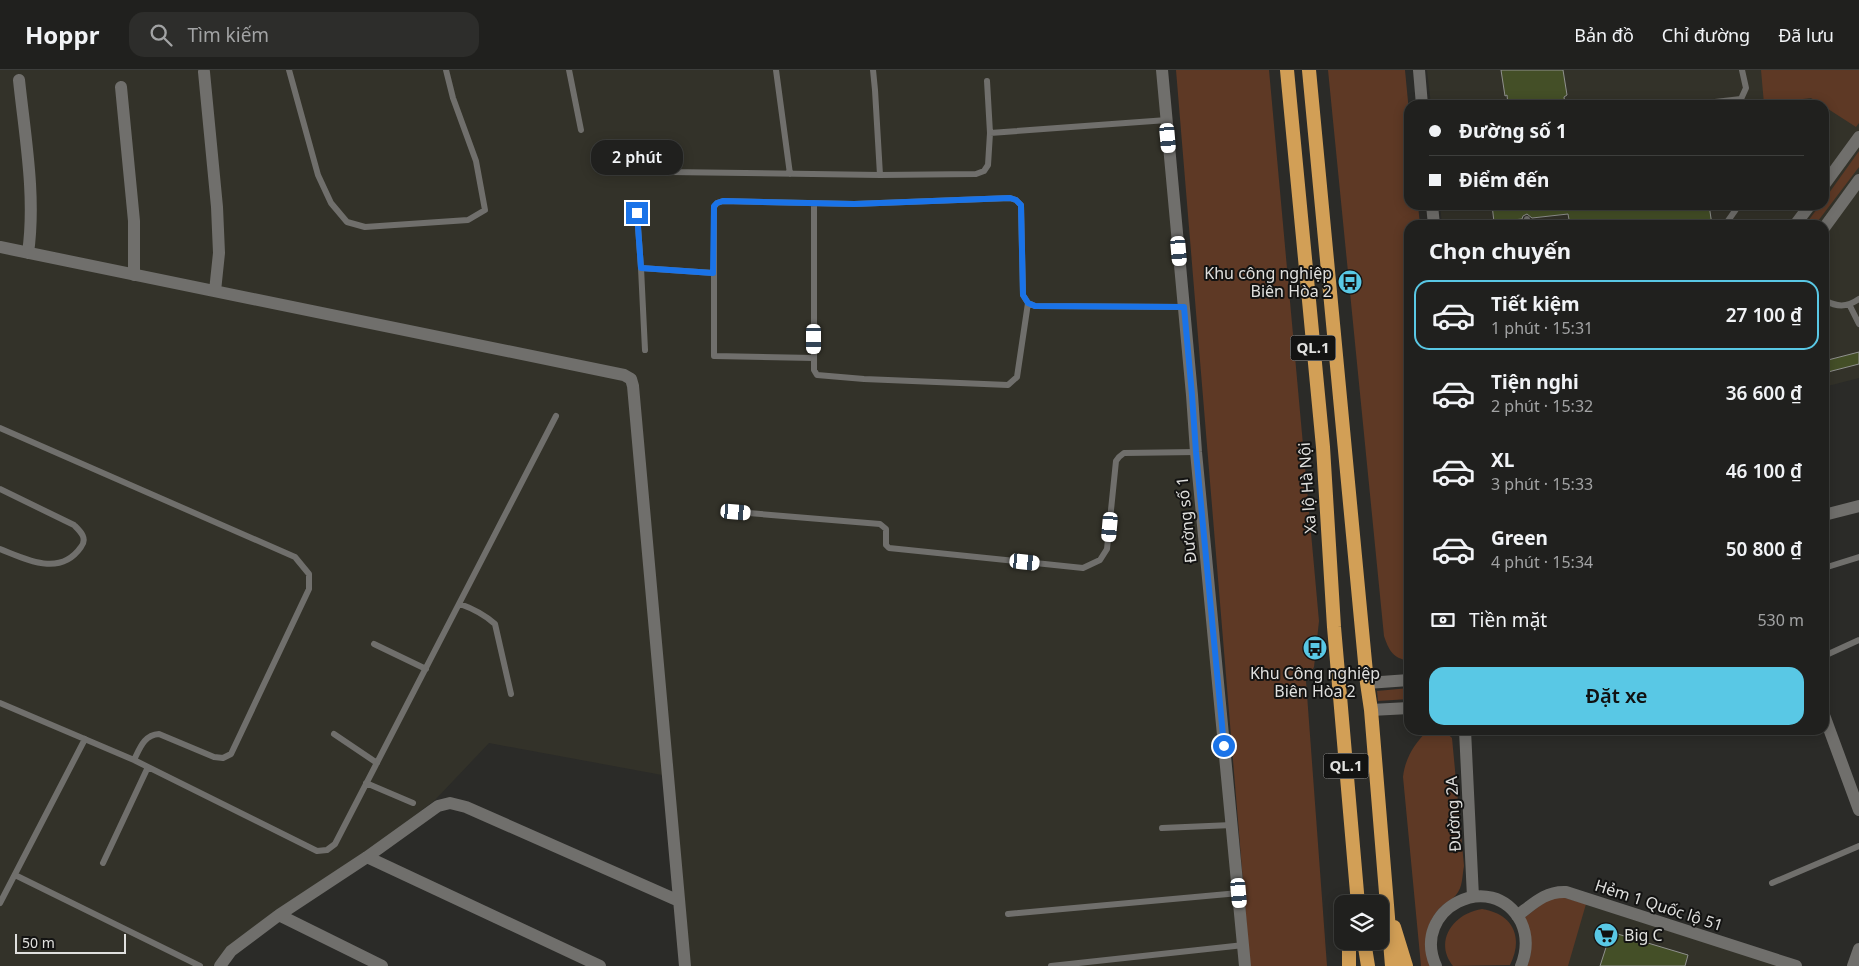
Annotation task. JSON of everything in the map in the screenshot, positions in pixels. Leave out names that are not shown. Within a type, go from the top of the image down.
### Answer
[{"type":"highway","name":"Xa lộ Hà Nội","points":[[1287,70],[1322,447],[1334,627],[1357,895]]},
{"type":"highway","name":"QL.1","points":[[1309,70],[1371,710],[1386,895]]},
{"type":"highway","name":"QL.1","points":[[1389,907],[1406,966]]},
{"type":"highway","name":"QL.1","points":[[1389,932],[1392,966]]},
{"type":"highway","points":[[1349,950],[1349,966]]},
{"type":"highway","points":[[1365,950],[1368,966]]},
{"type":"street","name":"Đường số 1","points":[[1162,70],[1245,966]]},
{"type":"street","points":[[1419,70],[1422,100]]},
{"type":"street","points":[[204,72],[217,207],[219,254],[215,292]]},
{"type":"street","points":[[19,80],[31,200],[31,232],[28,253]]},
{"type":"street","points":[[122,87],[131,184],[134,275]]},
{"type":"street","points":[[1829,179],[1859,137]]},
{"type":"street","points":[[1829,221],[1859,180]]},
{"type":"street","points":[[0,248],[624,375],[631,380],[685,966]]},
{"type":"street","points":[[1829,514],[1859,506]]},
{"type":"street","points":[[1367,683],[1404,680]]},
{"type":"street","points":[[1371,710],[1404,708]]},
{"type":"street","points":[[1829,729],[1859,810]]},
{"type":"street","name":"Đường 2A","points":[[1465,735],[1473,896]]},
{"type":"street","points":[[220,966],[231,951],[279,916],[367,857],[438,806],[450,803],[466,807],[679,901]]},
{"type":"street","points":[[367,857],[600,966]]},
{"type":"street","name":"Hẻm 1 Quốc lộ 51","points":[[1517,916],[1544,896],[1555,892],[1566,892],[1782,964],[1796,966]]},
{"type":"street","points":[[1436,966],[1432,957],[1431,940],[1435,925],[1444,911],[1457,901],[1473,896],[1485,896],[1498,900],[1508,906],[1517,916],[1524,929],[1526,943],[1521,966]]},
{"type":"street","points":[[279,916],[382,966]]},
{"type":"street","points":[[1853,966],[1859,949]]},
{"type":"lane","points":[[290,70],[318,175],[331,203],[347,222],[365,228],[468,220],[485,210],[476,161],[453,98],[446,70]]},
{"type":"lane","points":[[569,70],[581,130]]},
{"type":"lane","points":[[776,70],[790,174]]},
{"type":"lane","points":[[873,70],[880,175]]},
{"type":"lane","points":[[1732,100],[1741,99],[1746,88],[1742,70]]},
{"type":"lane","points":[[659,148],[665,167],[669,172],[880,175],[976,174],[984,171],[988,165],[990,133],[986,81]]},
{"type":"lane","points":[[990,133],[1167,120]]},
{"type":"lane","points":[[814,358],[714,356],[714,206],[717,203],[723,201],[854,204],[1010,198],[1016,200],[1021,205],[1023,295],[1028,303],[1035,306],[1184,307]]},
{"type":"lane","points":[[814,203],[814,370],[817,375],[864,379],[1008,385],[1017,378],[1028,303]]},
{"type":"lane","points":[[637,213],[645,350]]},
{"type":"lane","points":[[641,268],[713,273]]},
{"type":"lane","points":[[1829,303],[1835,306],[1850,306],[1859,299]]},
{"type":"lane","points":[[1850,306],[1859,324]]},
{"type":"lane","points":[[0,703],[134,760],[316,851],[327,850],[335,844],[556,416]]},
{"type":"lane","points":[[0,428],[295,557],[309,574],[310,589],[231,754],[223,758],[214,757],[159,734],[145,739],[134,760]]},
{"type":"lane","points":[[736,512],[880,524],[886,529],[886,545],[889,548],[1083,568],[1100,560],[1107,549],[1116,462],[1121,455],[1124,453],[1196,452]]},
{"type":"lane","points":[[0,489],[74,525],[83,535],[84,544],[75,556],[58,564],[34,562],[0,549]]},
{"type":"lane","points":[[1829,566],[1859,557]]},
{"type":"lane","points":[[460,604],[475,609],[487,616],[495,624],[511,694]]},
{"type":"lane","points":[[1829,654],[1859,640]]},
{"type":"lane","points":[[374,644],[426,669]]},
{"type":"lane","points":[[334,734],[377,763]]},
{"type":"lane","points":[[0,903],[85,740]]},
{"type":"lane","points":[[103,863],[148,768]]},
{"type":"lane","points":[[366,783],[413,803]]},
{"type":"lane","points":[[1162,828],[1232,825]]},
{"type":"lane","points":[[1772,883],[1859,846]]},
{"type":"lane","points":[[15,876],[200,966]]},
{"type":"lane","points":[[1008,914],[1239,893]]},
{"type":"lane","points":[[1051,966],[1244,945]]},
{"type":"shaded area","points":[[0,70],[1157,70],[1240,966],[691,966],[673,777],[489,743],[435,800],[364,854],[228,947],[213,966],[0,966]]},
{"type":"shaded area","points":[[1176,70],[1269,70],[1319,621],[1314,667],[1306,681],[1327,966],[1250,966]]},
{"type":"shaded area","points":[[1328,70],[1405,70],[1408,100],[1404,100],[1404,210],[1418,210],[1420,220],[1404,220],[1404,660],[1392,653],[1384,636]]},
{"type":"shaded area","points":[[1427,70],[1859,70],[1859,378],[1829,386],[1829,220],[1442,220],[1440,210],[1829,210],[1829,100],[1430,100]]},
{"type":"shaded area","points":[[1761,70],[1859,70],[1859,123],[1856,127],[1829,110],[1829,100],[1814,100],[1811,98],[1764,100]]},
{"type":"shaded area","points":[[1859,151],[1859,167],[1829,207],[1829,193]]},
{"type":"shaded area","points":[[1816,210],[1826,210],[1819,220],[1809,220]]},
{"type":"shaded area","points":[[1404,688],[1404,699],[1378,701],[1377,691]]},
{"type":"shaded area","points":[[1424,735],[1449,735],[1452,738],[1464,866],[1458,892],[1435,914],[1428,928],[1426,951],[1431,966],[1421,966],[1403,777],[1411,751]]},
{"type":"shaded area","points":[[1556,897],[1586,904],[1568,966],[1527,966],[1531,948],[1524,918],[1546,901]]},
{"type":"shaded area","name":"Big C","points":[[1565,898],[1780,966],[1527,966],[1530,960],[1532,943]]},
{"type":"shaded area","points":[[1482,909],[1501,916],[1513,928],[1516,945],[1510,965],[1453,966],[1447,957],[1445,947],[1446,938],[1450,930],[1455,922],[1463,916]]},
{"type":"building","points":[[1501,70],[1563,70],[1567,95],[1564,97],[1564,100],[1508,100],[1507,95],[1505,96]]},
{"type":"building","points":[[1493,210],[1710,210],[1711,220],[1569,220],[1568,214],[1532,218],[1527,214],[1522,219],[1494,220]]},
{"type":"building","points":[[1859,352],[1859,364],[1829,372],[1829,360]]},
{"type":"building","points":[[1611,932],[1688,955],[1685,966],[1600,966]]},
{"type":"place","name":"Khu công nghiệp Biên Hòa 2","points":[[1350,282]]},
{"type":"place","name":"Khu Công nghiệp Biên Hòa 2","points":[[1315,648]]},
{"type":"place","name":"Big C","points":[[1606,935]]},
{"type":"route","points":[[637,213],[641,268],[713,273],[714,206],[723,201],[854,204],[1010,198],[1016,200],[1021,205],[1023,295],[1028,303],[1035,306],[1184,307],[1224,746]]}]
